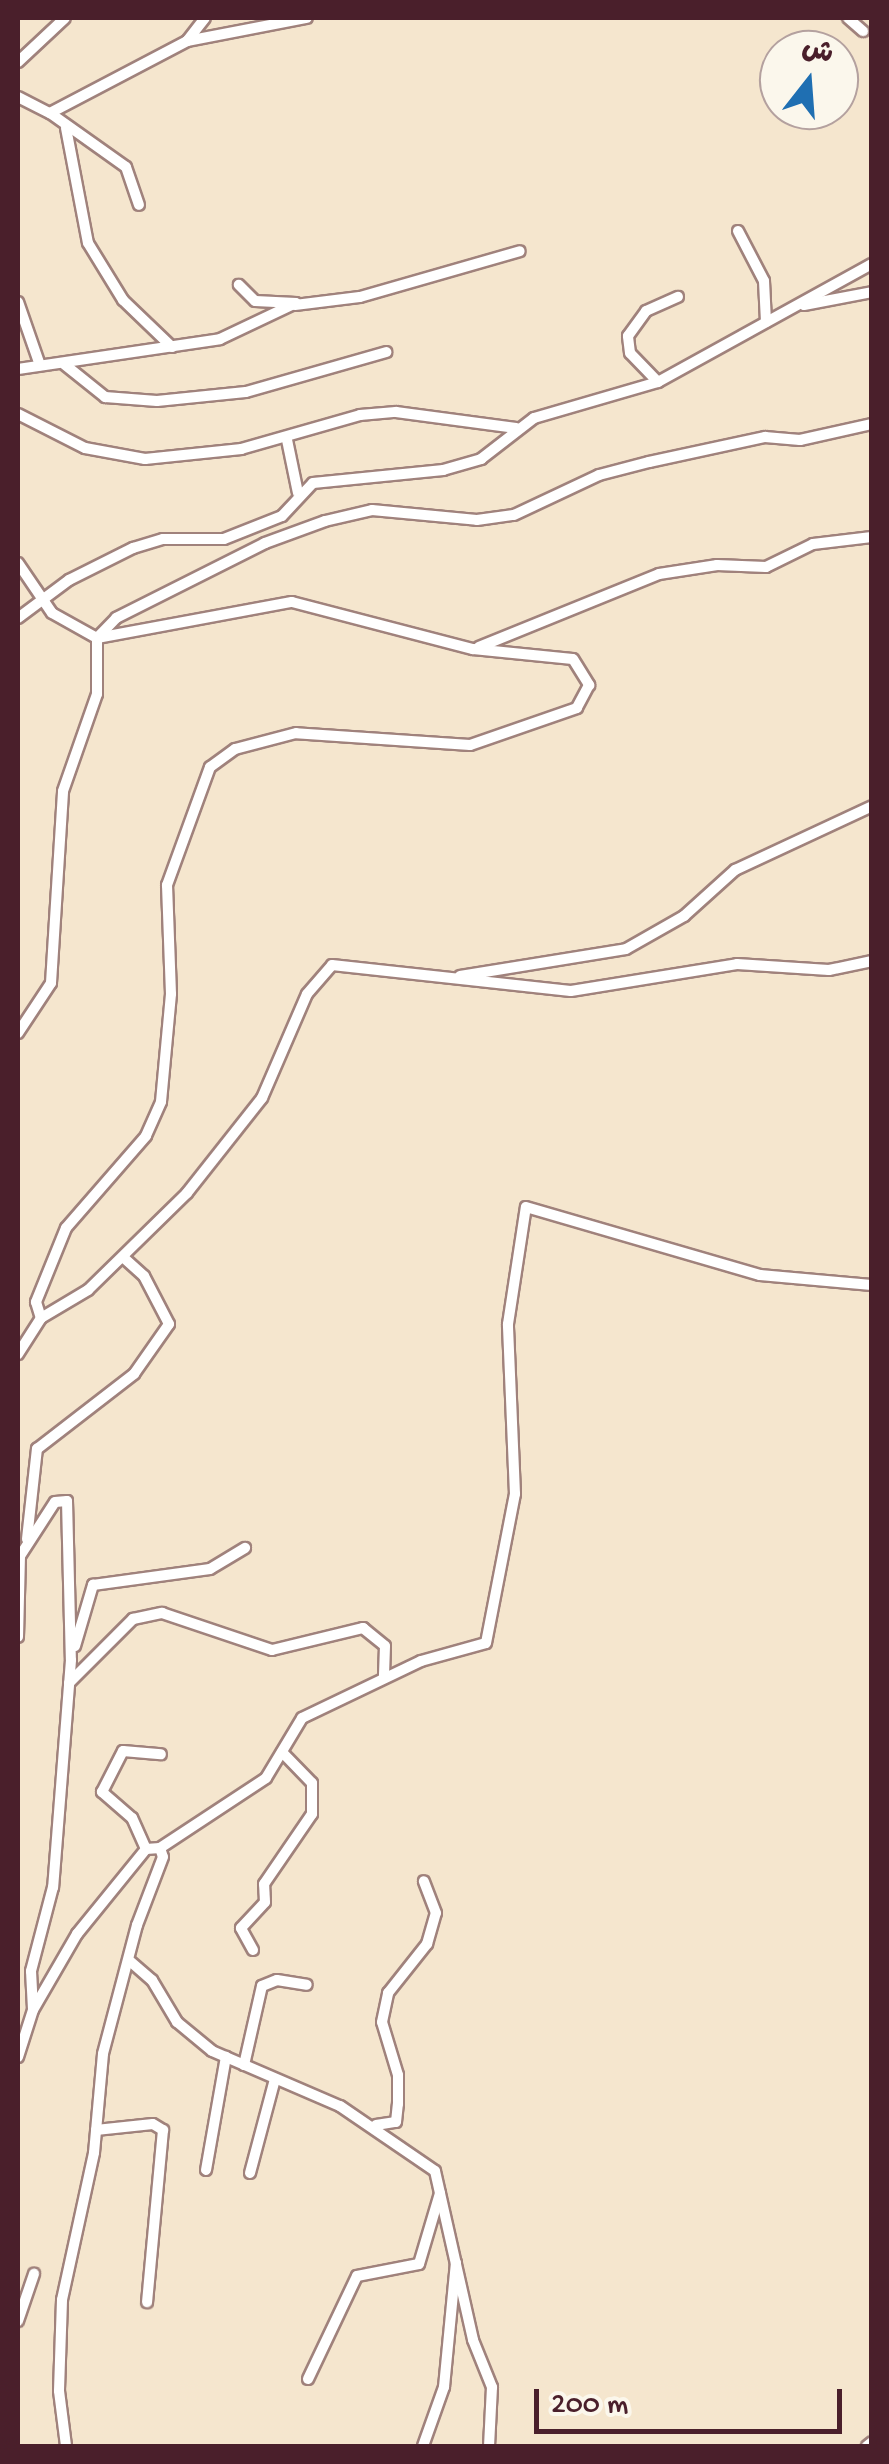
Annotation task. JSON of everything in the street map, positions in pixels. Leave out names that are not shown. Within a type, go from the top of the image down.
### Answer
[{"type":"street","points":[[18,62],[65,18]]},
{"type":"street","points":[[186,42],[204,18]]},
{"type":"street","points":[[50,113],[186,42],[306,18]]},
{"type":"street","points":[[848,18],[864,31]]},
{"type":"street","points":[[18,97],[50,113],[126,168],[138,205]]},
{"type":"street","points":[[66,128],[88,242],[123,300],[172,347]]},
{"type":"street","points":[[738,232],[764,281],[766,322]]},
{"type":"street","points":[[18,368],[220,339],[294,306],[398,288],[520,251]]},
{"type":"street","points":[[298,493],[335,477],[465,464],[516,428],[658,382],[872,264]]},
{"type":"street","points":[[240,286],[255,300],[292,299],[294,306]]},
{"type":"street","points":[[798,306],[872,292]]},
{"type":"street","points":[[658,382],[630,354],[628,336],[646,311],[678,296]]},
{"type":"street","points":[[18,302],[40,364]]},
{"type":"street","points":[[64,364],[105,397],[157,401],[246,392],[386,352]]},
{"type":"street","points":[[18,414],[84,448],[145,458],[287,440],[360,415],[396,412],[516,428]]},
{"type":"street","points":[[97,638],[145,599],[325,521],[372,510],[477,520],[514,515],[599,476],[650,462],[766,437],[800,440],[872,424]]},
{"type":"street","points":[[18,618],[133,548],[163,540],[224,540],[290,511],[298,493],[287,440]]},
{"type":"street","points":[[473,649],[659,574],[716,565],[766,567],[813,544],[872,537]]},
{"type":"street","points":[[18,563],[42,600],[64,624],[97,638],[292,602],[473,649],[572,659],[586,674],[586,698],[577,708],[514,735],[470,745],[296,733],[236,749],[210,766],[167,885],[171,994],[161,1102],[146,1136],[66,1228],[36,1302],[41,1318]]},
{"type":"street","points":[[18,1033],[51,983],[61,806],[97,694],[97,638]]},
{"type":"street","points":[[454,977],[626,948],[684,916],[735,870],[872,806]]},
{"type":"street","points":[[18,1354],[41,1318],[74,1300],[154,1230],[262,1098],[318,976],[332,965],[356,963],[571,992],[737,964],[829,970],[872,961]]},
{"type":"street","points":[[18,2057],[33,2010],[77,1934],[146,1849],[160,1848],[266,1778],[302,1718],[384,1678],[486,1643],[515,1494],[508,1324],[526,1207],[760,1276],[872,1285]]},
{"type":"street","points":[[18,1637],[18,1564],[27,1540],[38,1449],[134,1374],[169,1324],[144,1276],[123,1257]]},
{"type":"street","points":[[27,1540],[55,1502],[67,1501],[71,1660],[53,1887],[31,1972],[33,2010]]},
{"type":"street","points":[[71,1660],[93,1585],[210,1570],[245,1548]]},
{"type":"street","points":[[68,1683],[133,1619],[162,1613],[272,1650],[363,1628],[385,1646],[384,1678]]},
{"type":"street","points":[[146,1849],[132,1818],[102,1792],[124,1750],[161,1754]]},
{"type":"street","points":[[254,1950],[242,1928],[264,1902],[264,1884],[312,1814],[312,1783],[282,1752]]},
{"type":"street","points":[[66,2446],[59,2321],[96,2130],[103,2054],[131,1962],[137,1924],[163,1857],[160,1848]]},
{"type":"street","points":[[376,2125],[396,2122],[398,2074],[382,2022],[388,1993],[427,1944],[436,1913],[424,1881]]},
{"type":"street","points":[[131,1962],[152,1980],[178,2022],[226,2058],[376,2125],[435,2170],[473,2340],[492,2388],[488,2446]]},
{"type":"street","points":[[244,2065],[262,1986],[277,1980],[307,1985]]},
{"type":"street","points":[[206,2170],[226,2058]]},
{"type":"street","points":[[250,2172],[276,2080]]},
{"type":"street","points":[[96,2130],[153,2124],[163,2130],[147,2302]]},
{"type":"street","points":[[308,2379],[357,2276],[419,2264],[442,2188]]},
{"type":"street","points":[[423,2446],[444,2387],[457,2258]]},
{"type":"street","points":[[18,2321],[34,2274]]}]
